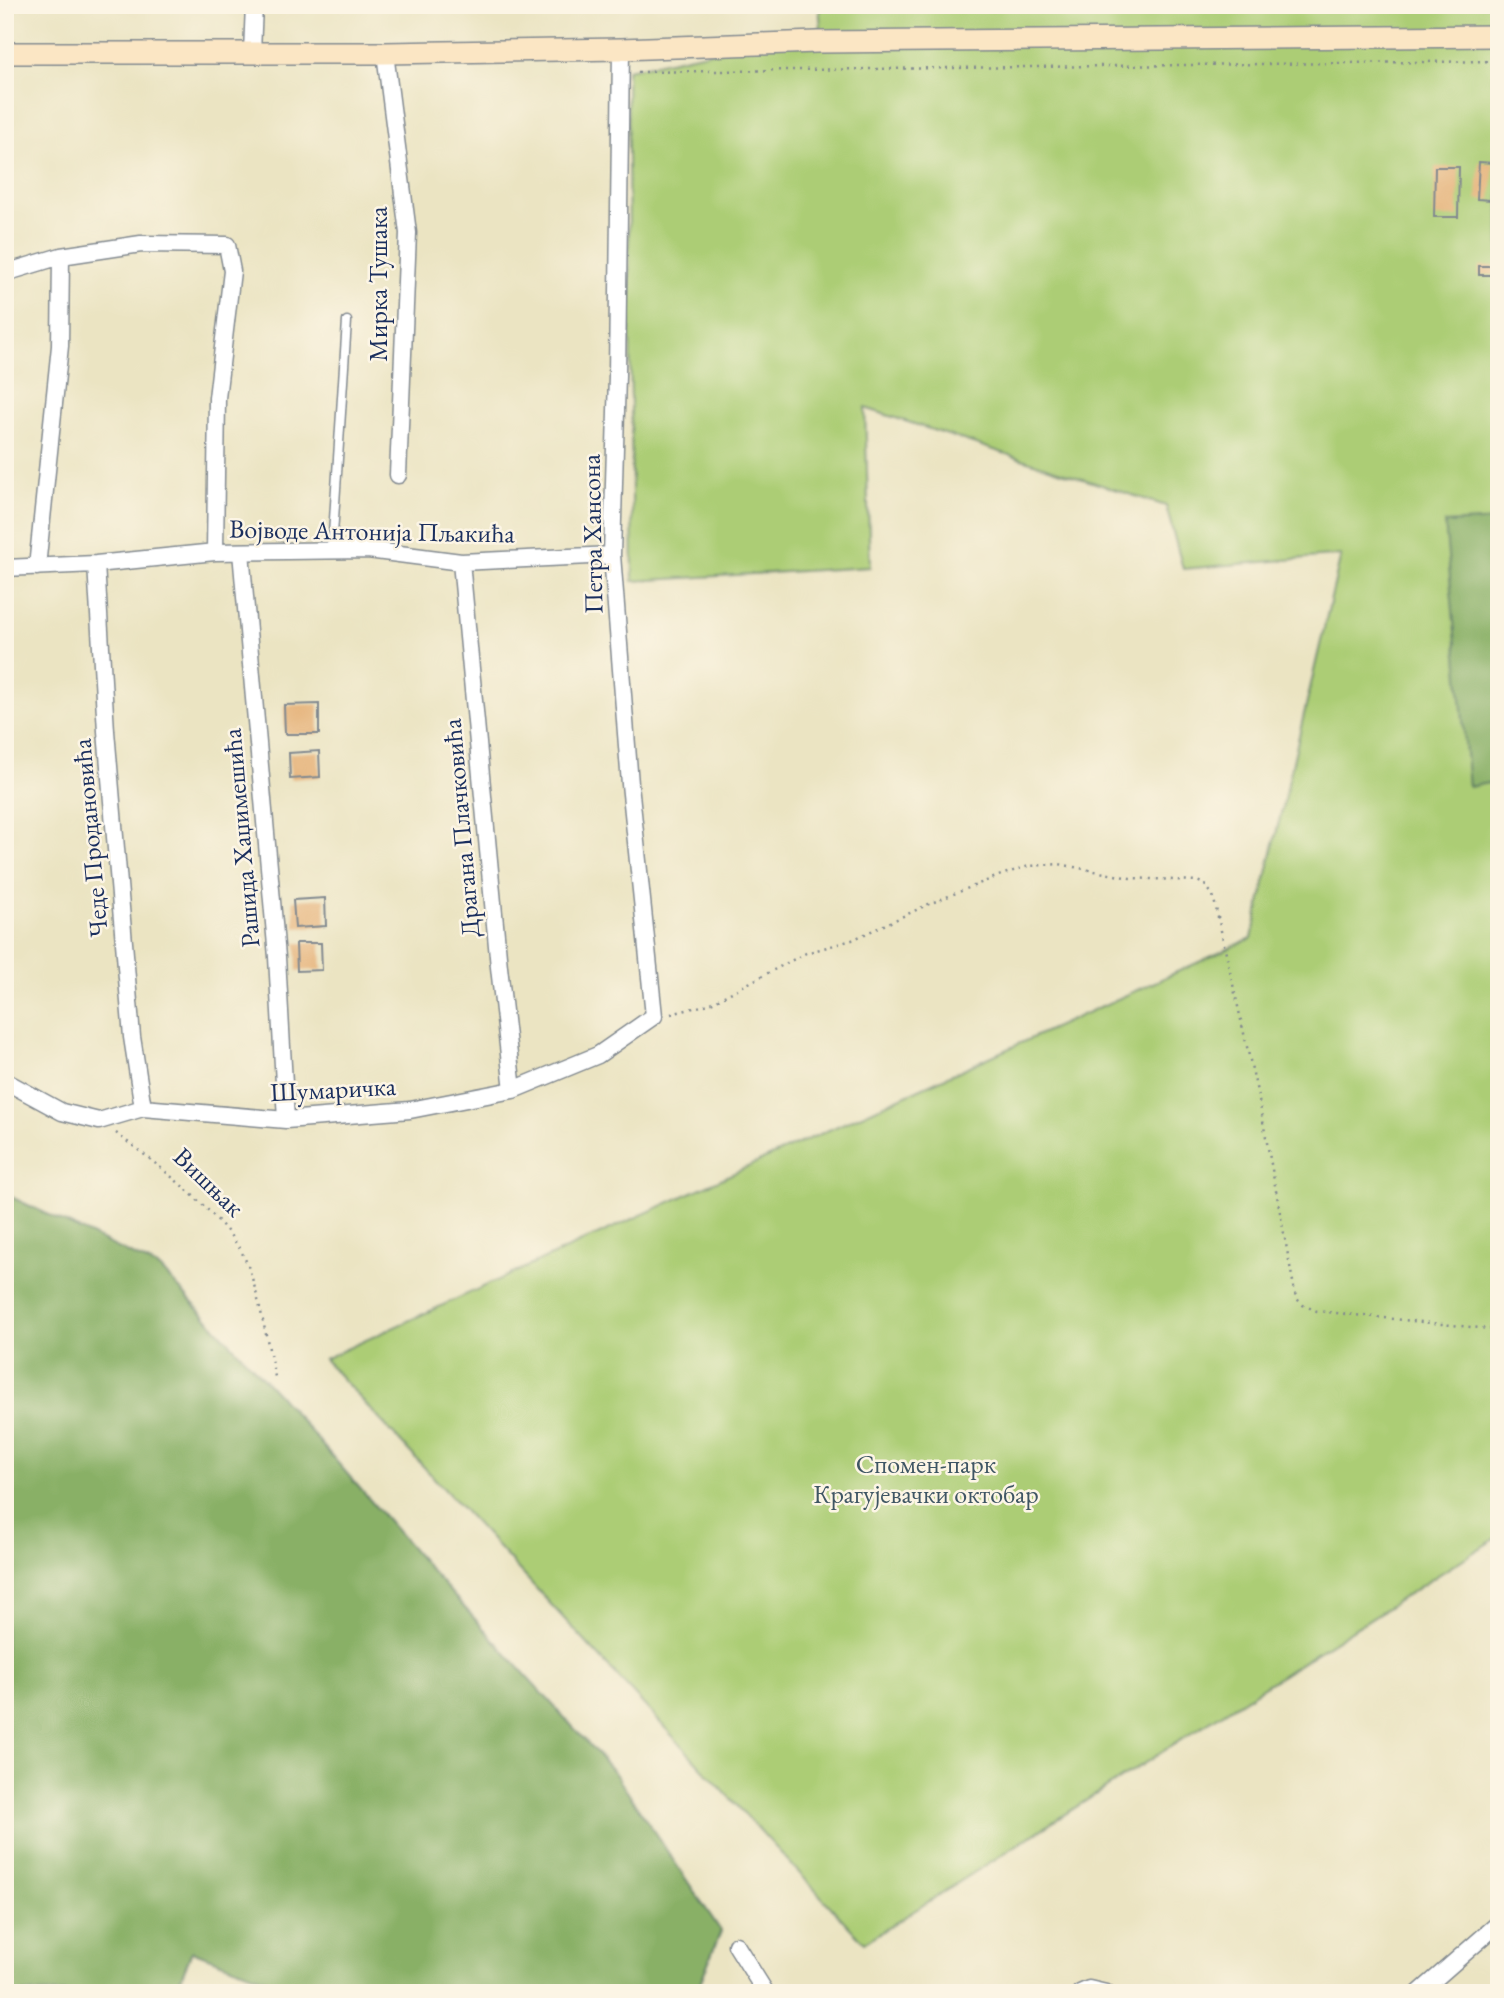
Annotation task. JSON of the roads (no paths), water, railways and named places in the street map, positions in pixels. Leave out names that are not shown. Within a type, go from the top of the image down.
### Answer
[{"type":"main road","points":[[5,53],[385,53],[817,42],[1499,36]]},
{"type":"street","points":[[252,52],[254,5]]},
{"type":"street","name":"Петра Хансона","points":[[621,49],[612,555],[630,783],[654,1016]]},
{"type":"street","name":"Мирка Тушака","points":[[385,53],[408,233],[398,475]]},
{"type":"street","points":[[5,273],[61,256],[141,244],[227,245],[232,271],[217,398],[215,552]]},
{"type":"street","points":[[37,567],[60,346],[61,256]]},
{"type":"street","name":"Војводе Антонија Пљакића","points":[[5,568],[96,564],[215,552],[368,550],[461,562],[612,555]]},
{"type":"street","name":"Рашида Хаџимешића","points":[[241,552],[277,957],[286,1120]]},
{"type":"street","name":"Драгана Плачковића","points":[[461,562],[513,1090]]},
{"type":"street","name":"Чеде Продановића","points":[[96,564],[106,731],[132,1037],[143,1108]]},
{"type":"street","name":"Шумаричка","points":[[5,1081],[62,1112],[99,1121],[143,1108],[286,1120],[410,1110],[513,1090],[598,1055],[654,1016]]},
{"type":"street","points":[[1419,1993],[1499,1923]]},
{"type":"street","points":[[736,1945],[766,1993]]},
{"type":"street","points":[[1080,1993],[1089,1989],[1106,1993]]},
{"type":"lane","points":[[332,550],[347,321]]},
{"type":"park label","name":"Спомен-парк Крагујевачки октобар","points":[[926,1479]]}]
